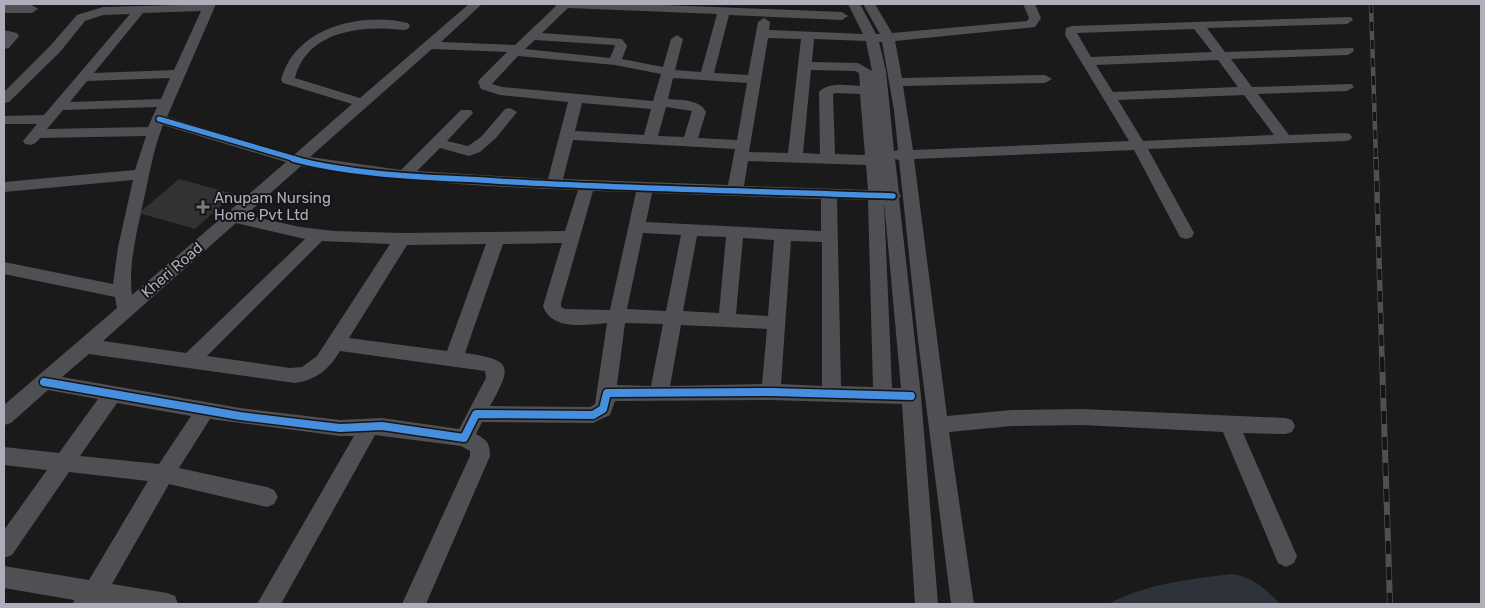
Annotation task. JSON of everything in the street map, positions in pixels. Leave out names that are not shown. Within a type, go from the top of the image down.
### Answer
[{"type":"street","name":"Kheri Road","points":[[4,417],[476,4]]},
{"type":"street","points":[[560,4],[766,13],[848,10],[880,38]]},
{"type":"street","points":[[565,4],[490,77],[486,82],[486,86],[500,91],[692,106],[698,109],[699,112],[690,142]]},
{"type":"street","points":[[869,4],[897,82],[893,156],[884,196],[883,396]]},
{"type":"street","points":[[763,34],[880,38],[1026,25],[1034,21],[1035,18],[1029,4]]},
{"type":"street","points":[[4,99],[55,49],[81,18],[87,15],[103,11],[209,5],[156,125],[142,174],[126,247],[122,284],[126,310]]},
{"type":"street","points":[[4,9],[32,9]]},
{"type":"street","points":[[139,10],[34,138],[156,125],[296,160],[405,176],[587,186],[884,196]]},
{"type":"street","points":[[707,76],[724,11]]},
{"type":"street","points":[[735,191],[766,13]]},
{"type":"street","points":[[1186,233],[1139,146],[1086,61],[1070,31],[1076,29],[1347,20]]},
{"type":"street","points":[[362,103],[288,80],[289,70],[304,48],[334,30],[375,23],[404,26]]},
{"type":"street","points":[[1198,25],[1285,140]]},
{"type":"street","points":[[4,34],[13,36],[4,45]]},
{"type":"street","points":[[532,36],[618,42],[620,46],[615,60]]},
{"type":"street","points":[[795,158],[808,36]]},
{"type":"street","points":[[880,38],[879,71],[927,340],[962,604]]},
{"type":"street","points":[[650,140],[677,39]]},
{"type":"street","points":[[430,45],[516,51],[606,62],[615,60],[668,73],[755,79]]},
{"type":"street","points":[[1086,61],[1348,51]]},
{"type":"street","points":[[804,66],[862,67],[865,71],[868,90],[893,156]]},
{"type":"street","points":[[85,77],[177,74]]},
{"type":"street","points":[[897,82],[1045,79]]},
{"type":"street","points":[[1107,96],[1347,87]]},
{"type":"street","points":[[828,159],[826,92],[831,89],[868,90]]},
{"type":"street","points":[[554,184],[576,98]]},
{"type":"street","points":[[61,106],[165,103]]},
{"type":"street","points":[[437,143],[469,151],[474,150],[483,143],[510,112]]},
{"type":"street","points":[[405,176],[466,113]]},
{"type":"street","points":[[4,120],[49,119]]},
{"type":"street","points":[[566,135],[690,142],[795,158],[828,159],[1345,137]]},
{"type":"street","points":[[4,187],[142,174]]},
{"type":"street","points":[[587,186],[570,237],[552,308],[555,313],[571,317],[617,316],[777,323]]},
{"type":"street","points":[[476,414],[593,415],[603,409],[607,393],[617,316],[645,188]]},
{"type":"street","points":[[829,195],[832,394]]},
{"type":"street","points":[[884,196],[911,396],[928,604]]},
{"type":"street","points":[[232,218],[319,235],[402,239],[570,237]]},
{"type":"street","points":[[635,227],[829,237]]},
{"type":"street","points":[[659,394],[690,230]]},
{"type":"street","points":[[727,321],[735,232]]},
{"type":"street","points":[[190,361],[319,235]]},
{"type":"street","points":[[771,392],[783,235]]},
{"type":"street","points":[[454,360],[497,237]]},
{"type":"street","points":[[86,346],[290,376],[302,376],[324,361],[402,239]]},
{"type":"street","points":[[4,268],[123,292]]},
{"type":"street","points":[[336,343],[490,364],[497,372],[496,378],[464,438]]},
{"type":"street","points":[[44,382],[240,416],[340,428],[382,426],[464,438],[480,446],[480,456],[414,604]]},
{"type":"street","points":[[607,393],[771,392],[911,396]]},
{"type":"street","points":[[4,548],[112,394]]},
{"type":"street","points":[[89,598],[205,410]]},
{"type":"street","points":[[938,425],[1012,418],[1074,416],[1285,426]]},
{"type":"street","points":[[1228,424],[1286,556]]},
{"type":"street","points":[[268,604],[370,426]]},
{"type":"street","points":[[4,456],[164,474],[268,497]]},
{"type":"street","points":[[4,577],[89,598],[167,604]]},
{"type":"shaded area","points":[[1231,574],[1239,575],[1264,588],[1280,604],[1108,604],[1122,597],[1153,587],[1184,580]]},
{"type":"building","points":[[179,179],[234,194],[195,229],[139,213]]},
{"type":"railway","points":[[1371,4],[1376,160]]},
{"type":"railway","points":[[1376,159],[1382,360]]},
{"type":"railway","points":[[1382,359],[1390,604]]},
{"type":"cycle path","points":[[159,119],[296,160],[364,171],[548,184],[893,196]]},
{"type":"cycle path","points":[[44,382],[240,416],[340,428],[382,426],[464,438],[476,414],[593,415],[603,409],[607,393],[771,392],[911,396]]},
{"type":"place","name":"Anupam Nursing Home Pvt Ltd","points":[[203,207]]}]
